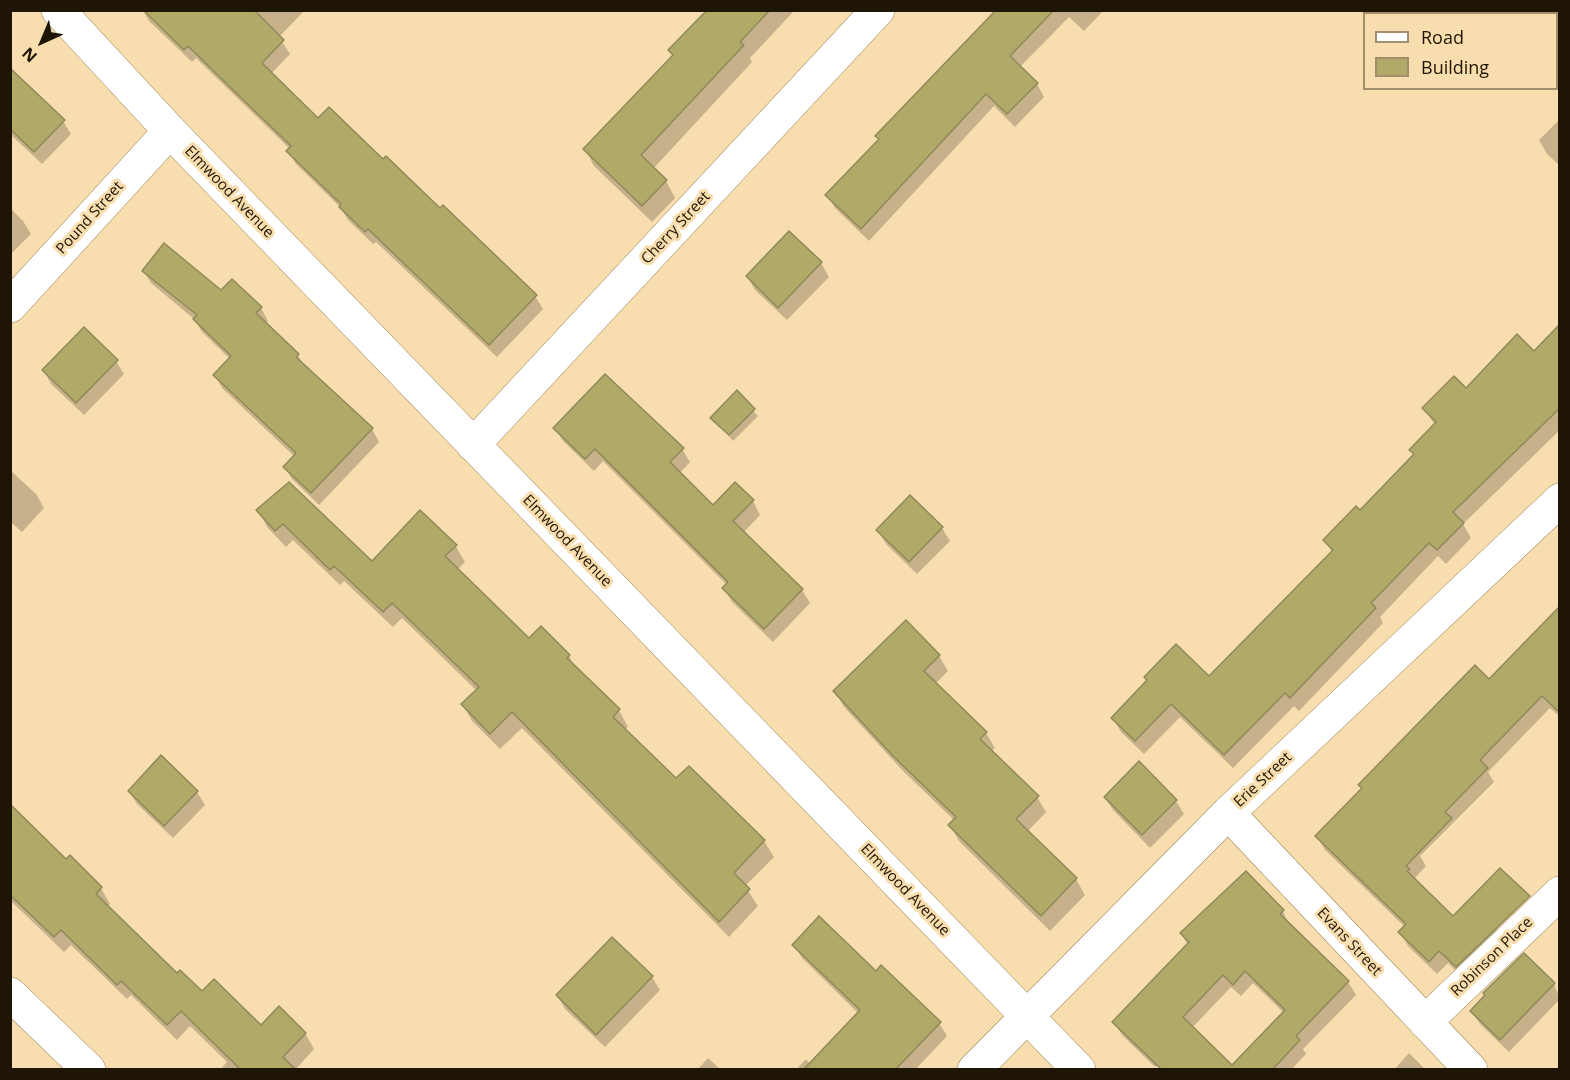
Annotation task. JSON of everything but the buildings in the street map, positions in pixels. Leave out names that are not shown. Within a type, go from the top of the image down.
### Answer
[{"type":"street","name":"Elmwood Avenue","points":[[58,10],[473,445],[1079,1070]]},
{"type":"street","name":"Cherry Street","points":[[473,445],[878,10]]},
{"type":"street","name":"Pound Street","points":[[10,306],[170,130]]},
{"type":"street","name":"Erie Street","points":[[974,1070],[1228,813],[1558,505]]},
{"type":"street","name":"Evans Street","points":[[1228,813],[1471,1070]]},
{"type":"street","name":"Robinson Place","points":[[1425,1022],[1560,893]]},
{"type":"street","points":[[10,994],[89,1070]]}]
